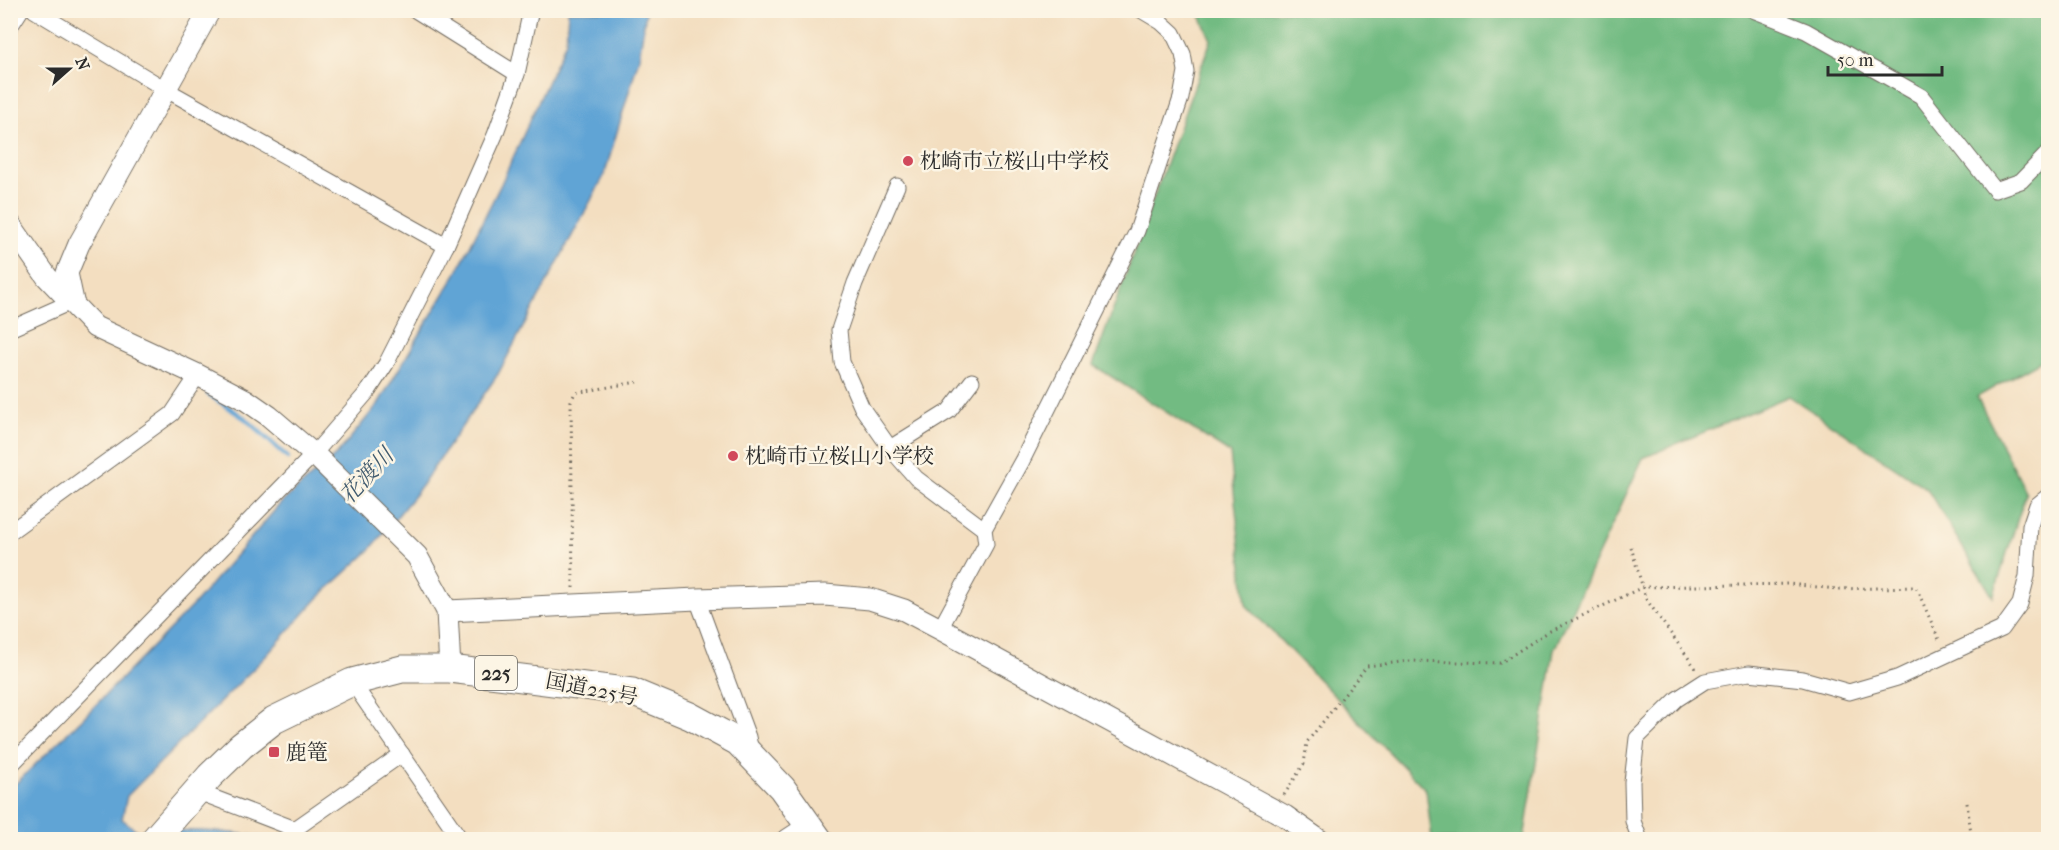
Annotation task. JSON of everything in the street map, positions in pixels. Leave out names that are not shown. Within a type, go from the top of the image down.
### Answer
[{"type":"highway","name":"国道225号","points":[[161,832],[196,791],[241,746],[274,720],[352,682],[402,669],[450,669],[632,693],[690,716],[738,742],[782,788],[813,831]]},
{"type":"street","points":[[10,27],[21,10]]},
{"type":"street","points":[[34,10],[165,89],[447,246]]},
{"type":"street","points":[[73,301],[67,273],[78,243],[210,10]]},
{"type":"street","points":[[415,10],[517,74]]},
{"type":"street","points":[[10,766],[315,456],[356,408],[386,364],[447,246],[495,135],[517,74],[531,10]]},
{"type":"street","points":[[940,628],[986,544],[984,529],[1022,461],[1137,231],[1181,98],[1186,71],[1184,54],[1173,33],[1161,22],[1141,10]]},
{"type":"street","points":[[1754,10],[1806,31],[1921,96],[1995,190],[2021,181],[2049,153]]},
{"type":"street","points":[[897,186],[855,284],[839,330],[842,362],[862,408],[890,448],[916,478],[984,529]]},
{"type":"street","points":[[10,224],[47,277],[73,301],[95,327],[246,399],[315,456],[403,541],[427,570],[447,611],[450,669]]},
{"type":"street","points":[[10,330],[73,301]]},
{"type":"street","points":[[10,532],[172,414],[198,375]]},
{"type":"street","points":[[890,448],[949,411],[972,381]]},
{"type":"street","points":[[1640,840],[1634,821],[1632,782],[1637,738],[1677,699],[1705,681],[1749,673],[1803,679],[1849,692],[1896,678],[2002,629],[2020,604],[2027,576],[2030,526],[2037,505],[2049,496]]},
{"type":"street","points":[[447,611],[697,598],[825,595],[870,599],[904,610],[940,628],[1274,810],[1319,840]]},
{"type":"street","points":[[697,598],[748,737],[751,756]]},
{"type":"street","points":[[352,682],[461,840]]},
{"type":"street","points":[[196,791],[295,829],[402,754]]},
{"type":"street","points":[[782,840],[813,831]]},
{"type":"path","points":[[574,604],[571,401],[575,393],[637,382]]},
{"type":"path","points":[[1631,547],[1646,599],[1705,681]]},
{"type":"path","points":[[1274,810],[1304,764],[1307,742],[1367,666],[1410,661],[1500,663],[1548,632],[1643,587],[1788,584],[1837,588],[1916,587],[1945,655]]},
{"type":"path","points":[[1967,803],[1972,840]]},
{"type":"green space","points":[[1198,11],[2048,11],[2048,361],[2046,358],[1977,397],[2026,493],[1993,597],[1927,489],[1789,396],[1643,458],[1554,650],[1524,839],[1432,839],[1426,790],[1246,605],[1230,453],[1093,365],[1211,40]]},
{"type":"water","name":"花渡川","points":[[568,11],[646,11],[639,58],[604,176],[498,374],[417,492],[369,551],[318,598],[265,657],[127,796],[122,819],[139,832],[219,832],[268,839],[11,840],[11,788],[195,603],[280,504],[339,452],[378,404],[456,274],[501,184],[566,41]]},
{"type":"waterway","points":[[208,394],[246,419],[288,458]]},
{"type":"place","name":"枕崎市立桜山中学校","points":[[908,161]]},
{"type":"place","name":"枕崎市立桜山小学校","points":[[733,456]]},
{"type":"place","name":"鹿篭","points":[[274,752]]}]
